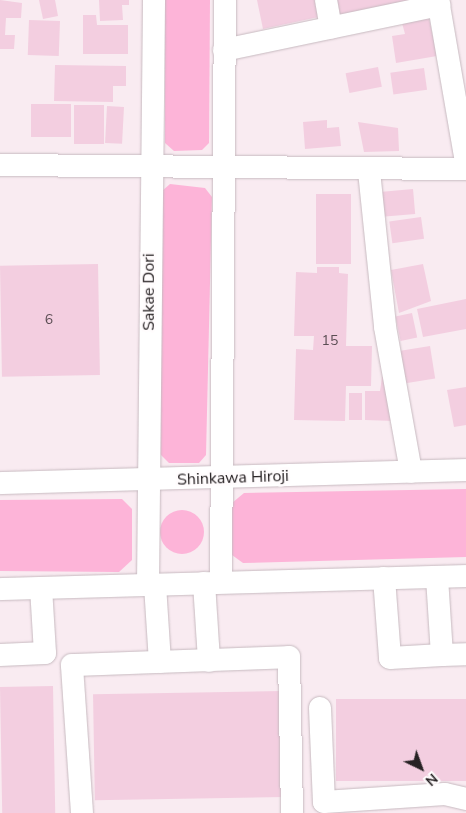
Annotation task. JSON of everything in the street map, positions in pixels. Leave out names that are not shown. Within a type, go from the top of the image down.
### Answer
[{"type":"street","name":"Sakae Dori","points":[[154,0],[150,167],[147,480],[151,585],[160,662]]},
{"type":"street","points":[[209,661],[212,583],[220,478],[221,166],[225,0]]},
{"type":"street","points":[[326,0],[331,28]]},
{"type":"street","points":[[224,50],[331,28],[439,2],[461,101],[466,162]]},
{"type":"street","points":[[0,165],[221,166],[369,171],[466,169]]},
{"type":"street","points":[[369,171],[385,327],[412,472]]},
{"type":"street","name":"Shinkawa Hiroji","points":[[0,483],[466,470]]},
{"type":"street","points":[[0,589],[466,576]]},
{"type":"street","points":[[436,577],[442,654]]},
{"type":"street","points":[[384,578],[390,658],[466,654]]},
{"type":"street","points":[[0,655],[45,652],[41,588]]},
{"type":"street","points":[[82,813],[72,665],[289,657],[292,813]]},
{"type":"street","points":[[320,708],[324,802],[445,794],[466,798]]},
{"type":"shaded area","points":[[165,0],[210,0],[209,143],[202,150],[174,151],[165,143]]},
{"type":"shaded area","points":[[170,184],[205,188],[212,197],[206,455],[199,463],[169,463],[160,454],[162,191]]},
{"type":"shaded area","points":[[466,489],[466,557],[243,563],[232,555],[232,503],[244,493]]},
{"type":"shaded area","points":[[122,499],[132,509],[132,560],[119,572],[0,571],[0,500]]},
{"type":"shaded area","points":[[182,510],[194,514],[200,520],[204,532],[200,544],[194,550],[182,554],[170,550],[164,544],[160,532],[164,520],[170,514]]},
{"type":"building","points":[[0,0],[22,3],[21,18],[6,18],[5,35],[15,35],[14,49],[0,49]]},
{"type":"building","points":[[39,0],[55,0],[58,16],[43,19]]},
{"type":"building","points":[[99,0],[129,0],[129,5],[122,5],[123,20],[100,21]]},
{"type":"building","points":[[257,0],[319,0],[323,16],[263,29]]},
{"type":"building","points":[[336,0],[423,0],[340,18]]},
{"type":"building","points":[[83,15],[96,15],[97,25],[128,25],[128,54],[83,54]]},
{"type":"building","points":[[429,18],[437,56],[396,63],[392,36],[405,34],[402,23]]},
{"type":"building","points":[[29,20],[60,21],[59,56],[28,55]]},
{"type":"building","points":[[55,65],[126,66],[126,86],[113,86],[113,102],[54,101]]},
{"type":"building","points":[[378,67],[382,87],[349,93],[346,73]]},
{"type":"building","points":[[424,68],[427,90],[393,95],[390,73]]},
{"type":"building","points":[[31,104],[71,104],[71,137],[31,137]]},
{"type":"building","points":[[74,105],[104,105],[104,144],[74,144]]},
{"type":"building","points":[[107,106],[124,107],[122,144],[105,143]]},
{"type":"building","points":[[327,120],[327,128],[339,127],[341,146],[305,149],[303,122]]},
{"type":"building","points":[[358,122],[398,128],[399,151],[364,152]]},
{"type":"building","points":[[413,189],[415,214],[379,217],[377,192]]},
{"type":"building","points":[[316,194],[351,194],[351,264],[316,264]]},
{"type":"building","points":[[421,217],[424,239],[392,243],[389,221]]},
{"type":"building","points":[[98,264],[100,375],[2,377],[0,266]]},
{"type":"building","points":[[423,264],[431,301],[399,313],[391,270]]},
{"type":"building","points":[[317,267],[339,267],[339,273],[348,274],[346,346],[372,346],[371,386],[346,386],[345,421],[294,420],[296,349],[313,350],[314,336],[294,336],[296,272],[317,273]]},
{"type":"building","points":[[466,299],[466,329],[423,337],[417,309]]},
{"type":"building","points":[[412,313],[417,337],[401,341],[395,317]]},
{"type":"building","points":[[430,346],[435,379],[403,384],[397,351]]},
{"type":"building","points":[[388,376],[394,421],[365,420],[365,391],[380,391],[382,377]]},
{"type":"building","points":[[466,387],[466,425],[454,427],[447,390]]},
{"type":"building","points":[[349,393],[362,393],[362,420],[349,420]]},
{"type":"building","points":[[53,686],[55,813],[2,813],[0,687]]},
{"type":"building","points":[[282,691],[284,797],[95,800],[93,694]]},
{"type":"building","points":[[336,699],[466,699],[466,781],[336,781]]}]
